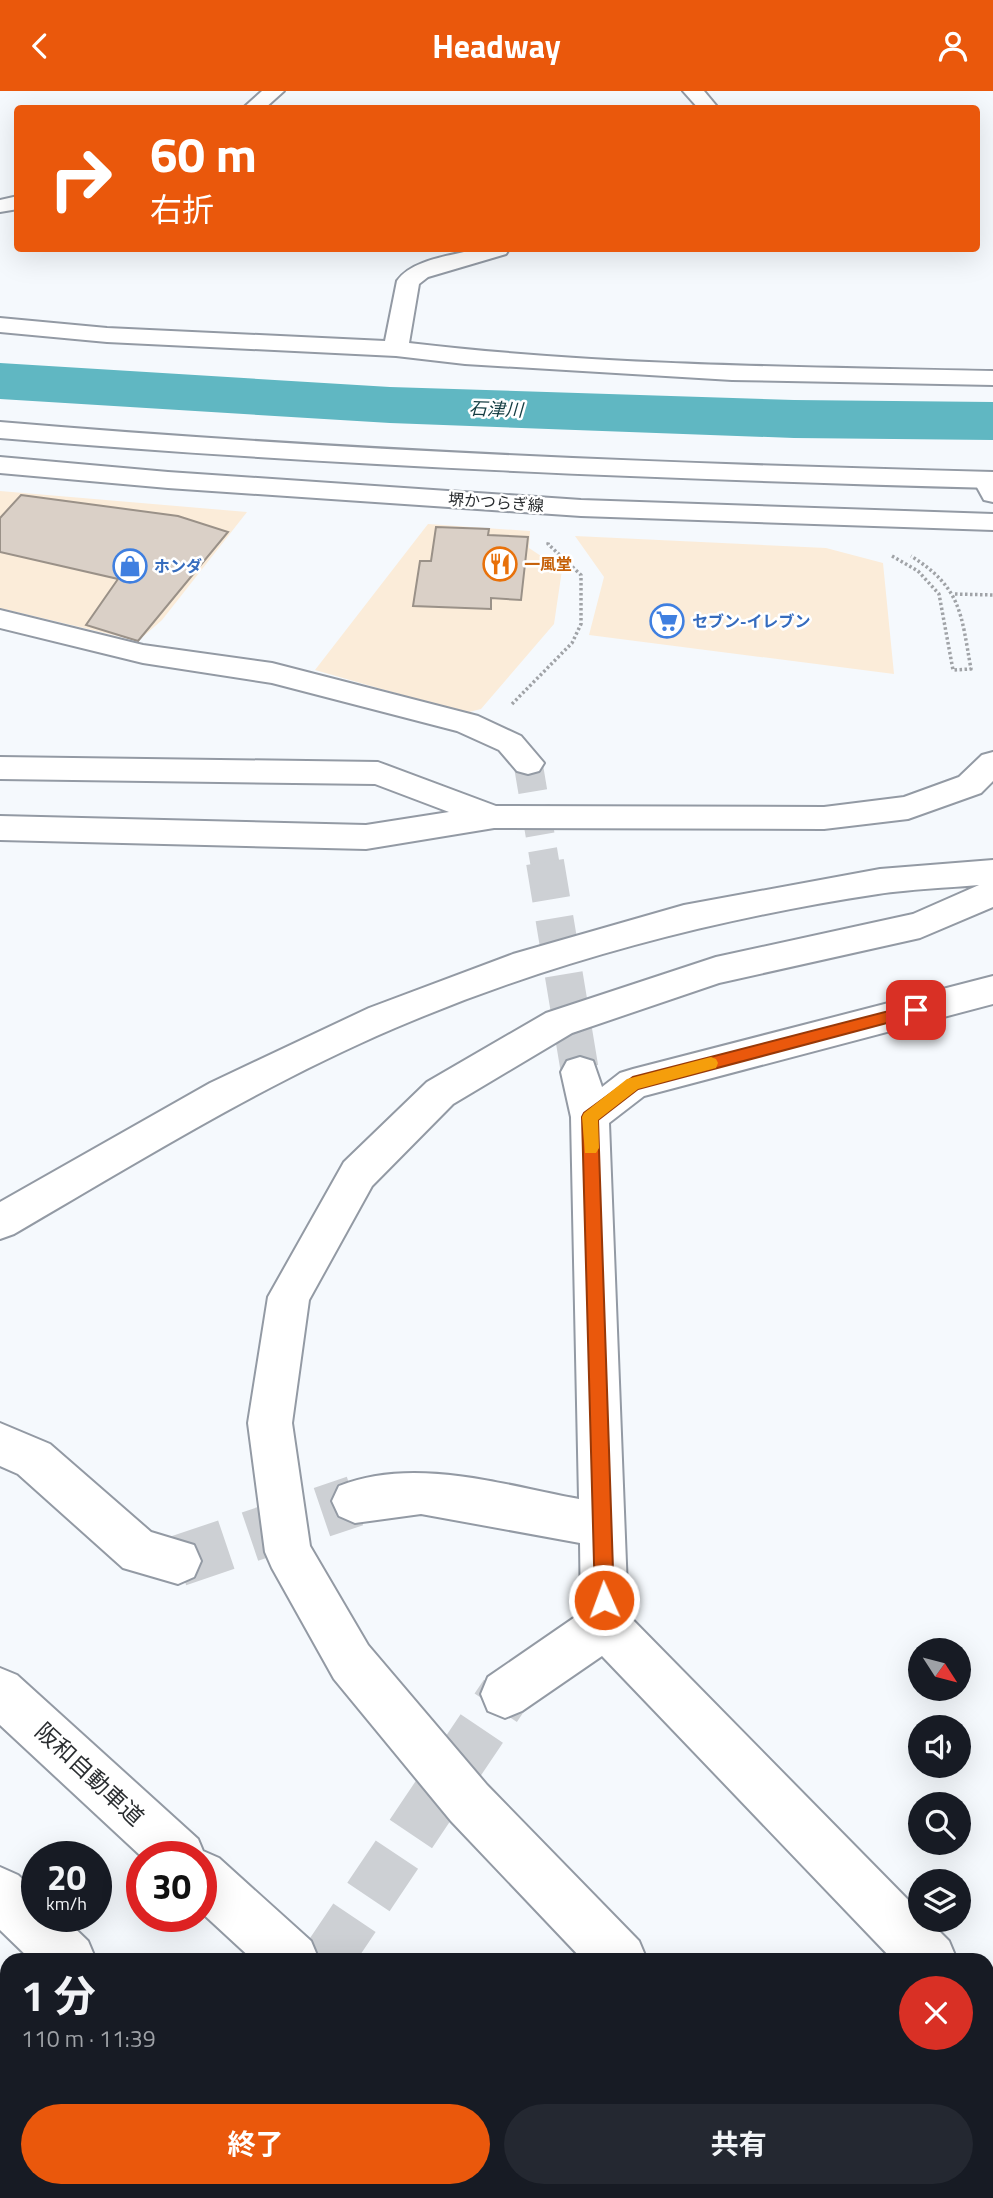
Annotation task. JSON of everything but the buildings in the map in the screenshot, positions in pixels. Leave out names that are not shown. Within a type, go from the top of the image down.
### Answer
[{"type":"main road","points":[[256,105],[274,91]]},
{"type":"main road","points":[[693,91],[706,105]]},
{"type":"main road","points":[[396,349],[408,281],[420,272],[488,252]]},
{"type":"main road","points":[[0,325],[107,335],[396,349],[465,357],[732,373],[993,378]]},
{"type":"main road","name":"堺かつらぎ線","points":[[0,430],[248,451],[991,485]]},
{"type":"main road","name":"堺かつらぎ線","points":[[0,465],[168,480],[581,508],[993,522]]},
{"type":"main road","points":[[0,618],[143,654],[272,673],[467,723],[510,743],[528,763]]},
{"type":"main road","points":[[0,828],[366,837],[494,817],[836,816],[908,808],[970,785],[993,763]]},
{"type":"main road","points":[[0,768],[378,773],[494,817]]},
{"type":"main road","points":[[0,1222],[223,1094],[382,1018],[525,963],[684,918],[880,881],[993,872]]},
{"type":"main road","points":[[613,1953],[470,1803],[351,1662],[288,1552],[270,1423],[289,1297],[358,1174],[440,1093],[559,1023],[716,970],[920,925],[993,893]]},
{"type":"main road","points":[[590,1117],[633,1084],[993,990]]},
{"type":"main road","points":[[580,1072],[590,1117],[606,1625],[923,1953]]},
{"type":"main road","points":[[0,1444],[34,1459],[139,1552],[178,1561]]},
{"type":"main road","points":[[355,1501],[421,1492],[602,1525]]},
{"type":"main road","points":[[505,1694],[606,1625]]},
{"type":"main road","name":"阪和自動車道","points":[[0,1692],[163,1841]]},
{"type":"main road","points":[[217,1891],[284,1953]]},
{"type":"main road","points":[[0,1893],[62,1953]]},
{"type":"path","points":[[485,732],[572,643],[581,624],[581,575],[548,544],[549,534]]},
{"type":"path","points":[[892,556],[904,561],[932,583],[939,594],[953,670],[971,669],[955,594],[929,566],[905,553]]},
{"type":"path","points":[[955,594],[993,595]]},
{"type":"shaded area","name":"ホンダ","points":[[0,491],[247,512],[162,620],[138,641],[0,608]]},
{"type":"shaded area","points":[[428,524],[530,531],[529,548],[562,570],[554,624],[481,709],[465,713],[315,670]]},
{"type":"shaded area","points":[[575,536],[826,548],[883,563],[894,674],[589,635],[604,577]]},
{"type":"waterway","name":"石津川","points":[[0,381],[390,405],[794,419],[993,421]]},
{"type":"tunnel","points":[[528,763],[545,864]]},
{"type":"tunnel","points":[[545,862],[580,1072]]},
{"type":"tunnel","points":[[178,1561],[355,1501]]},
{"type":"tunnel","points":[[331,1953],[505,1694]]},
{"type":"slow traffic","points":[[591,1148],[590,1117],[633,1084],[711,1063]]},
{"type":"place","name":"一風堂","points":[[500,564]]},
{"type":"place","name":"ホンダ","points":[[130,566]]},
{"type":"place","name":"セブン-イレブン","points":[[667,621]]},
{"type":"route","points":[[604,1600],[590,1117],[633,1084],[916,1010]]}]
